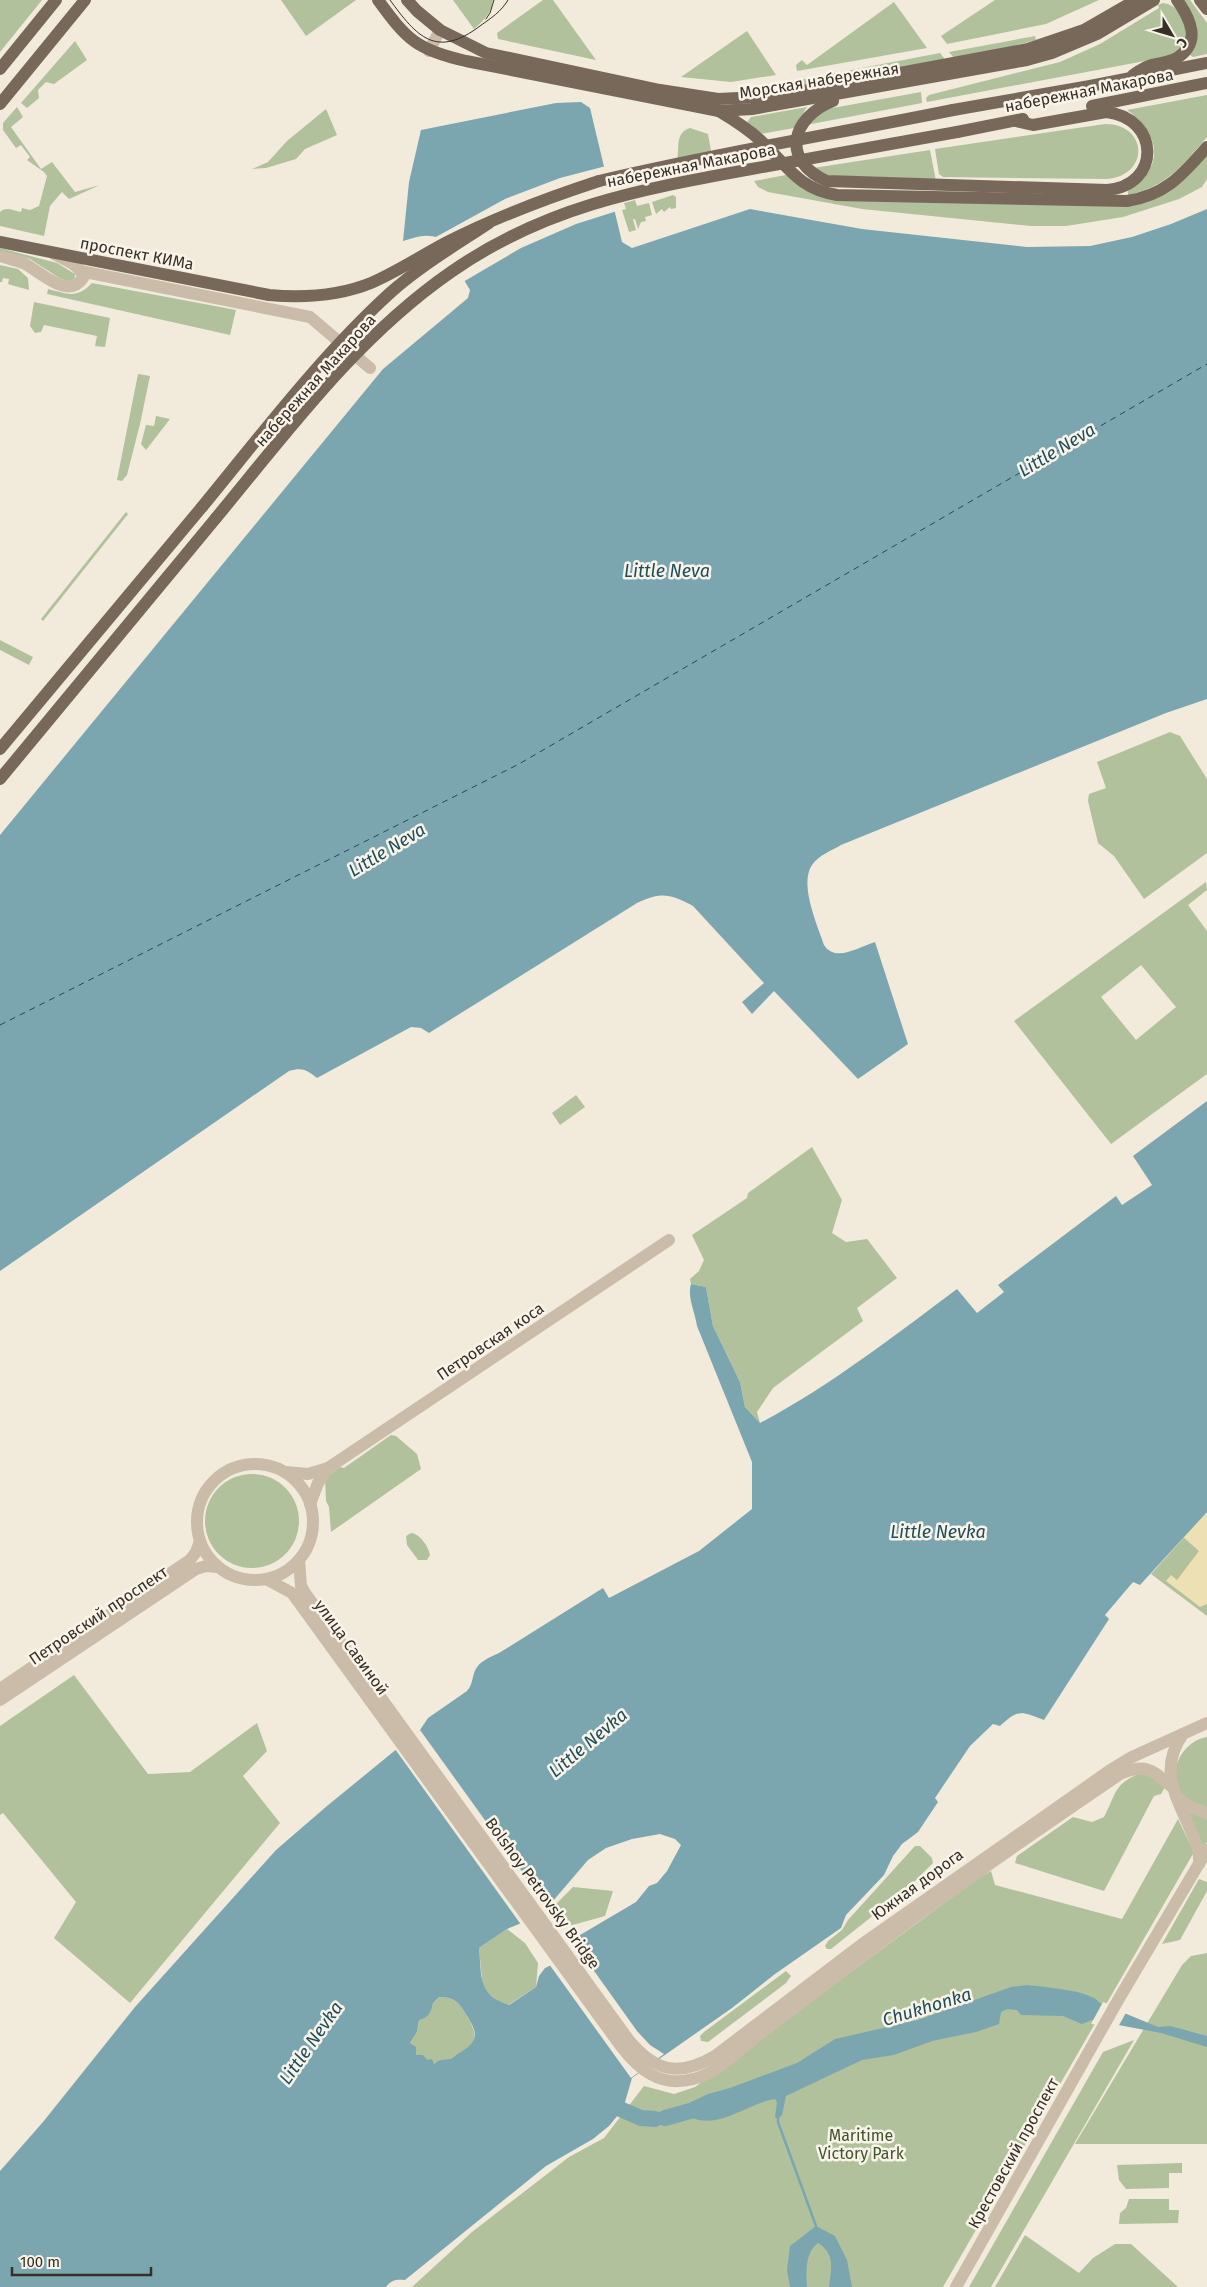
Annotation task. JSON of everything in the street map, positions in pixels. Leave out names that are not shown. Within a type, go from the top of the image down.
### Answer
[{"type":"main road","points":[[22,77],[2,66],[56,0]]},
{"type":"main road","points":[[0,104],[85,0]]},
{"type":"main road","name":"Морская набережная","points":[[378,0],[404,34],[413,42],[429,51],[448,57],[719,110],[781,105],[1027,60],[1052,53],[1097,34],[1154,0]]},
{"type":"main road","name":"Морская набережная","points":[[407,0],[440,30],[466,45],[506,59],[672,92],[718,99],[751,98],[922,70],[1028,49],[1084,30],[1136,0]]},
{"type":"main road","points":[[1126,79],[1147,66],[1177,58],[1184,51],[1192,30],[1191,23],[1177,0]]},
{"type":"main road","points":[[1200,0],[1207,9]]},
{"type":"main road","name":"набережная Макарова","points":[[0,749],[276,416],[348,333],[391,292],[439,256],[489,223],[542,199],[599,181],[664,165],[1207,63]]},
{"type":"main road","name":"набережная Макарова","points":[[0,779],[216,518],[362,347],[404,308],[452,272],[502,241],[549,218],[576,208],[603,199],[668,183],[957,132],[1207,83]]},
{"type":"main road","points":[[852,92],[820,106],[806,117],[798,132],[798,153],[804,166],[827,182],[1107,190],[1120,188],[1132,182],[1141,172],[1147,160],[1148,148],[1142,131],[1130,119],[1116,113],[1106,112],[1033,125],[1016,120]]},
{"type":"main road","points":[[719,110],[761,141],[797,180],[823,193],[837,195],[1127,201],[1155,194],[1170,185],[1207,147]]},
{"type":"main road","name":"проспект КИМа","points":[[0,242],[216,286],[289,297],[335,293],[369,284],[448,242],[489,223]]},
{"type":"street","points":[[429,51],[440,30]]},
{"type":"street","name":"проспект КИМа","points":[[0,256],[25,264],[60,285],[73,286],[79,283],[83,278],[80,271],[52,252]]},
{"type":"street","points":[[80,271],[310,317],[370,368]]},
{"type":"street","name":"Петровская коса","points":[[285,1472],[308,1474],[328,1468],[669,1240]]},
{"type":"street","points":[[251,1464],[268,1466],[285,1472],[300,1486],[310,1504],[313,1522],[312,1533],[307,1547],[299,1560],[284,1572],[266,1580],[240,1579],[217,1567],[206,1555],[200,1542],[196,1524],[198,1506],[206,1490],[218,1477],[233,1468],[251,1464]]},
{"type":"street","name":"Петровская коса","points":[[310,1504],[318,1483],[328,1468]]},
{"type":"street","name":"Петровский проспект","points":[[0,1689],[190,1560],[200,1542]]},
{"type":"street","name":"улица Савиной","points":[[299,1560],[301,1586],[305,1593],[407,1741]]},
{"type":"street","name":"Петровский проспект","points":[[0,1700],[196,1569],[206,1566],[217,1567]]},
{"type":"street","name":"улица Савиной","points":[[266,1580],[292,1593],[407,1741]]},
{"type":"street","name":"Южная дорога","points":[[647,2067],[680,2069],[702,2064],[861,1945],[1006,1841],[1109,1771],[1132,1757],[1204,1725]]},
{"type":"street","points":[[1183,1734],[1176,1744],[1171,1758],[1174,1792],[1199,1850],[1199,1864]]},
{"type":"street","name":"Bolshoy Petrovsky Bridge","points":[[407,1741],[647,2067]]},
{"type":"street","name":"Южная дорога","points":[[647,2067],[660,2079],[671,2082],[695,2079],[708,2073],[866,1953],[995,1860],[1120,1774],[1138,1767],[1150,1770],[1174,1792]]},
{"type":"street","points":[[1174,1792],[1192,1808],[1207,1813]]},
{"type":"street","points":[[1199,1864],[1207,1850]]},
{"type":"street","name":"Крестовский проспект","points":[[956,2287],[1117,2002],[1199,1864]]},
{"type":"green space","points":[[0,0],[42,0],[0,52]]},
{"type":"green space","points":[[281,0],[356,0],[306,36]]},
{"type":"green space","points":[[453,0],[493,0],[489,13],[474,29]]},
{"type":"green space","points":[[543,0],[553,0],[596,60],[498,39],[497,33]]},
{"type":"green space","points":[[995,0],[1099,0],[1046,24],[947,44],[941,36]]},
{"type":"green space","points":[[1182,0],[1190,0],[1207,23],[1207,54],[1193,57],[1190,55]]},
{"type":"green space","points":[[894,2],[927,48],[797,71],[796,65],[802,60],[807,65]]},
{"type":"green space","points":[[1163,3],[1176,9],[1184,21],[1185,28],[1184,42],[1175,53],[1166,57],[927,102],[926,98],[929,95],[1060,62],[1100,44],[1159,8],[1158,5]]},
{"type":"green space","points":[[747,31],[776,75],[731,82],[681,77]]},
{"type":"green space","points":[[1035,36],[1036,40],[954,58],[949,52]]},
{"type":"green space","points":[[75,41],[87,60],[54,84],[46,82],[38,90],[39,98],[27,108],[21,103]]},
{"type":"green space","points":[[940,53],[944,58],[943,60],[803,86],[799,80]]},
{"type":"green space","points":[[921,92],[922,103],[806,125],[827,109]]},
{"type":"green space","points":[[1207,95],[1207,137],[1173,174],[1153,186],[1128,195],[1128,191],[1140,182],[1148,172],[1153,162],[1154,151],[1147,129],[1127,110]]},
{"type":"green space","points":[[17,107],[23,117],[11,127],[41,169],[52,162],[75,192],[100,185],[69,199],[62,192],[50,206],[44,236],[0,226],[0,212],[2,210],[7,209],[21,212],[22,208],[30,210],[39,206],[47,176],[27,160],[30,157],[21,145],[16,148],[3,130],[3,123]]},
{"type":"green space","points":[[807,107],[794,128],[760,134],[747,122],[751,117]]},
{"type":"green space","points":[[326,109],[337,135],[305,149],[296,159],[266,168],[252,169],[268,162],[287,141]]},
{"type":"green space","points":[[1105,124],[1119,126],[1130,132],[1136,140],[1137,160],[1131,169],[1121,175],[1107,179],[943,177],[939,174],[935,149]]},
{"type":"green space","points":[[690,128],[708,134],[713,162],[676,164],[679,138],[685,130]]},
{"type":"green space","points":[[930,150],[936,181],[838,179],[813,168]]},
{"type":"green space","points":[[1207,153],[1207,179],[1202,187],[1179,199],[1123,217],[1066,226],[1031,226],[862,209],[768,192],[758,187],[754,181],[786,175],[808,191],[1129,206]]},
{"type":"green space","points":[[673,195],[676,197],[676,208],[671,209],[670,207],[664,212],[662,209],[656,214],[652,202]]},
{"type":"green space","points":[[635,200],[637,206],[649,203],[652,215],[645,217],[646,221],[641,222],[638,229],[635,219],[633,219],[636,230],[629,232],[622,210],[626,209],[624,203]]},
{"type":"green space","points":[[0,248],[57,263],[75,274],[74,282],[61,279],[30,259],[0,251]]},
{"type":"green space","points":[[0,265],[18,269],[28,278],[29,290],[8,284],[9,279],[3,278],[2,282],[0,282]]},
{"type":"green space","points":[[92,283],[236,310],[230,335],[47,294],[48,289],[67,294],[77,293]]},
{"type":"green space","points":[[34,302],[110,318],[105,347],[95,346],[97,336],[44,325],[41,332],[35,333],[30,326]]},
{"type":"green space","points":[[138,374],[150,376],[127,475],[122,481],[117,480]]},
{"type":"green space","points":[[156,416],[170,419],[146,450],[141,444],[146,425],[154,426]]},
{"type":"green space","points":[[126,512],[128,514],[43,621],[41,619]]},
{"type":"green space","points":[[0,640],[33,657],[29,665],[0,650]]},
{"type":"green space","points":[[1170,732],[1180,736],[1207,779],[1207,853],[1144,899],[1114,856],[1098,843],[1088,801],[1089,794],[1106,788],[1097,762]]},
{"type":"green space","points":[[1206,882],[1207,890],[1188,905],[1207,931],[1207,1074],[1111,1144],[1014,1021]],"holes":[[[1141,965],[1176,1007],[1136,1040],[1101,997]]]},
{"type":"green space","points":[[576,1095],[585,1107],[560,1125],[552,1113]]},
{"type":"green space","points":[[812,1147],[842,1200],[832,1233],[846,1242],[867,1239],[897,1278],[857,1308],[863,1321],[773,1388],[757,1412],[760,1423],[745,1407],[740,1382],[713,1326],[706,1287],[691,1284],[690,1279],[699,1271],[704,1260],[692,1235],[747,1198],[748,1193]]},
{"type":"green space","points":[[391,1435],[396,1436],[417,1454],[421,1469],[331,1532],[329,1507],[326,1501],[325,1478],[340,1467],[344,1468]]},
{"type":"green space","points":[[252,1474],[270,1478],[285,1488],[295,1503],[299,1521],[295,1539],[285,1554],[270,1564],[252,1568],[234,1564],[219,1554],[209,1539],[205,1521],[209,1503],[219,1488],[234,1478]]},
{"type":"green space","points":[[1207,1512],[1207,1616],[1151,1574]]},
{"type":"green space","points":[[411,1533],[420,1538],[425,1544],[430,1555],[427,1560],[418,1560],[407,1545],[406,1536]]},
{"type":"green space","points":[[74,1675],[148,1774],[190,1772],[257,1723],[267,1751],[243,1776],[280,1823],[130,2003],[54,1938],[76,1902],[3,1813],[0,1815],[0,1726]]},
{"type":"green space","points":[[1207,1737],[1207,1808],[1181,1797],[1175,1784],[1175,1774],[1182,1753],[1187,1747],[1193,1742]]},
{"type":"green space","points":[[1141,1773],[1155,1778],[1165,1787],[1161,1794],[1154,1796],[1104,1891],[1015,1863],[1017,1856],[1073,1817],[1092,1822],[1104,1817],[1120,1785]]},
{"type":"green space","points":[[1186,1807],[1207,1817],[1207,1842],[1202,1850]]},
{"type":"green space","name":"Maritime Victory Park","points":[[1178,1819],[1194,1852],[943,2287],[412,2287],[472,2232],[569,2157],[604,2138],[644,2086],[674,2094],[695,2087],[977,1879],[991,1871],[995,1885],[1122,1919]]},
{"type":"green space","points":[[915,1846],[920,1846],[932,1858],[933,1863],[912,1884],[896,1894],[875,1914],[831,1949],[827,1949],[825,1946],[828,1941],[842,1930],[848,1920]]},
{"type":"green space","points":[[1199,1879],[1207,1882],[1207,1891],[1180,1940],[1162,1944]]},
{"type":"green space","points":[[573,1887],[613,1891],[605,1916],[569,1926],[553,1907]]},
{"type":"green space","points":[[507,1929],[525,1943],[538,1963],[536,1987],[508,2005],[499,2002],[483,1989],[479,1948]]},
{"type":"green space","points":[[1207,1953],[1207,2144],[1075,2144],[1182,1965],[1191,1956]]},
{"type":"green space","points":[[786,1971],[791,1976],[786,1983],[708,2042],[701,2041],[700,2036],[704,2032]]},
{"type":"green space","points":[[439,1997],[454,2000],[459,2004],[473,2027],[475,2034],[472,2044],[468,2049],[434,2064],[416,2055],[410,2043],[417,2032],[419,2020],[431,2012],[433,2003]]},
{"type":"green space","points":[[1134,2040],[991,2287],[969,2287],[1103,2052]]},
{"type":"green space","points":[[1182,2163],[1182,2173],[1169,2173],[1169,2188],[1126,2189],[1119,2180],[1117,2165]]},
{"type":"green space","points":[[1129,2199],[1169,2199],[1169,2210],[1179,2210],[1178,2223],[1119,2224],[1120,2213],[1126,2208]]},
{"type":"green space","points":[[1025,2235],[1079,2273],[1093,2258],[1115,2244],[1131,2244],[1178,2287],[995,2287]]},
{"type":"sand","points":[[1207,1512],[1207,1604],[1200,1607],[1166,1581],[1171,1575],[1177,1580],[1199,1551],[1183,1537]]},
{"type":"water","name":"Little Neva","points":[[581,102],[590,108],[622,242],[632,248],[750,209],[862,229],[1027,247],[1090,246],[1132,237],[1207,209],[1207,699],[1166,713],[841,845],[822,856],[812,865],[808,873],[808,893],[824,945],[835,953],[841,953],[875,942],[908,1044],[858,1079],[774,991],[752,1014],[742,1002],[764,983],[693,906],[671,896],[652,897],[637,903],[429,1033],[421,1028],[411,1027],[317,1078],[304,1070],[289,1071],[0,1271],[0,835],[383,369],[468,298],[470,290],[439,238],[425,236],[403,241],[409,182],[421,130],[556,103]]},
{"type":"water","name":"Little Nevka","points":[[1207,1101],[1207,1512],[1140,1585],[1133,1582],[1105,1615],[1109,1619],[1044,1720],[1025,1713],[1016,1714],[1000,1726],[993,1724],[970,1746],[935,1798],[938,1802],[918,1832],[902,1844],[893,1856],[884,1875],[846,1915],[841,1928],[632,2078],[623,2109],[609,2126],[593,2139],[546,2166],[405,2280],[394,2280],[386,2287],[0,2287],[0,2171],[43,2122],[135,2007],[276,1850],[420,1730],[428,1718],[467,1691],[476,1669],[484,1660],[499,1653],[603,1588],[609,1598],[699,1551],[752,1509],[752,1462],[697,1326],[691,1299],[691,1284],[706,1287],[713,1326],[740,1382],[745,1407],[760,1423],[836,1377],[957,1289],[977,1313],[1004,1292],[998,1285],[1116,1196],[1122,1205],[1152,1185],[1133,1156]],"holes":[[[660,1834],[675,1839],[681,1845],[667,1871],[657,1883],[649,1886],[636,1902],[575,1938],[564,1959],[545,1968],[539,1976],[536,1987],[509,2005],[491,1996],[486,1990],[481,1976],[479,1948],[507,1929],[541,1915],[588,1860],[606,1848],[632,1839]],[[439,1997],[454,2000],[459,2004],[474,2028],[475,2038],[468,2047],[451,2058],[439,2060],[434,2064],[432,2059],[427,2060],[423,2055],[416,2055],[416,2047],[410,2043],[417,2032],[419,2020],[431,2012],[433,2003]]]},
{"type":"water","points":[[1027,1985],[1077,1992],[1158,2027],[1170,2026],[1207,2036],[1207,2047],[1161,2033],[1092,2020],[1082,2024],[1063,2016],[1021,2015],[1017,2010],[1007,2009],[1001,2012],[999,2024],[976,2032],[932,2041],[894,2055],[862,2060],[786,2096],[782,2115],[778,2119],[775,2117],[777,2102],[775,2099],[721,2119],[699,2120],[689,2116],[688,2112],[691,2102],[708,2094],[730,2088],[797,2063],[835,2039],[918,2020],[1011,1987]]},
{"type":"water","points":[[816,2226],[835,2236],[847,2260],[852,2287],[829,2287],[830,2257],[824,2247],[818,2243],[809,2257],[807,2287],[790,2287],[787,2270],[790,2246]]},
{"type":"pier","points":[[606,166],[617,211],[576,224],[521,248],[463,282],[434,238],[505,199],[560,178]]},
{"type":"pier","points":[[420,1730],[549,1909],[542,1917],[522,1926],[395,1749]]},
{"type":"pier","points":[[572,1940],[637,2031],[650,2045],[664,2054],[631,2078],[549,1964],[562,1957]]},
{"type":"pier","points":[[1103,2002],[1127,2011],[1118,2027],[1091,2024]]},
{"type":"waterway","name":"Chukhonka","points":[[604,2102],[641,2118],[655,2119]]},
{"type":"waterway","name":"Chukhonka","points":[[665,2118],[708,2106]]},
{"type":"waterway","points":[[778,2117],[778,2122],[816,2226]]},
{"type":"ferry route","points":[[0,1025],[519,764],[1207,364]]},
{"type":"tram line","points":[[390,0],[409,24],[419,33],[439,42],[451,41],[465,36],[496,14],[508,0]]},
{"type":"tram line","points":[[486,19],[494,0]]}]
